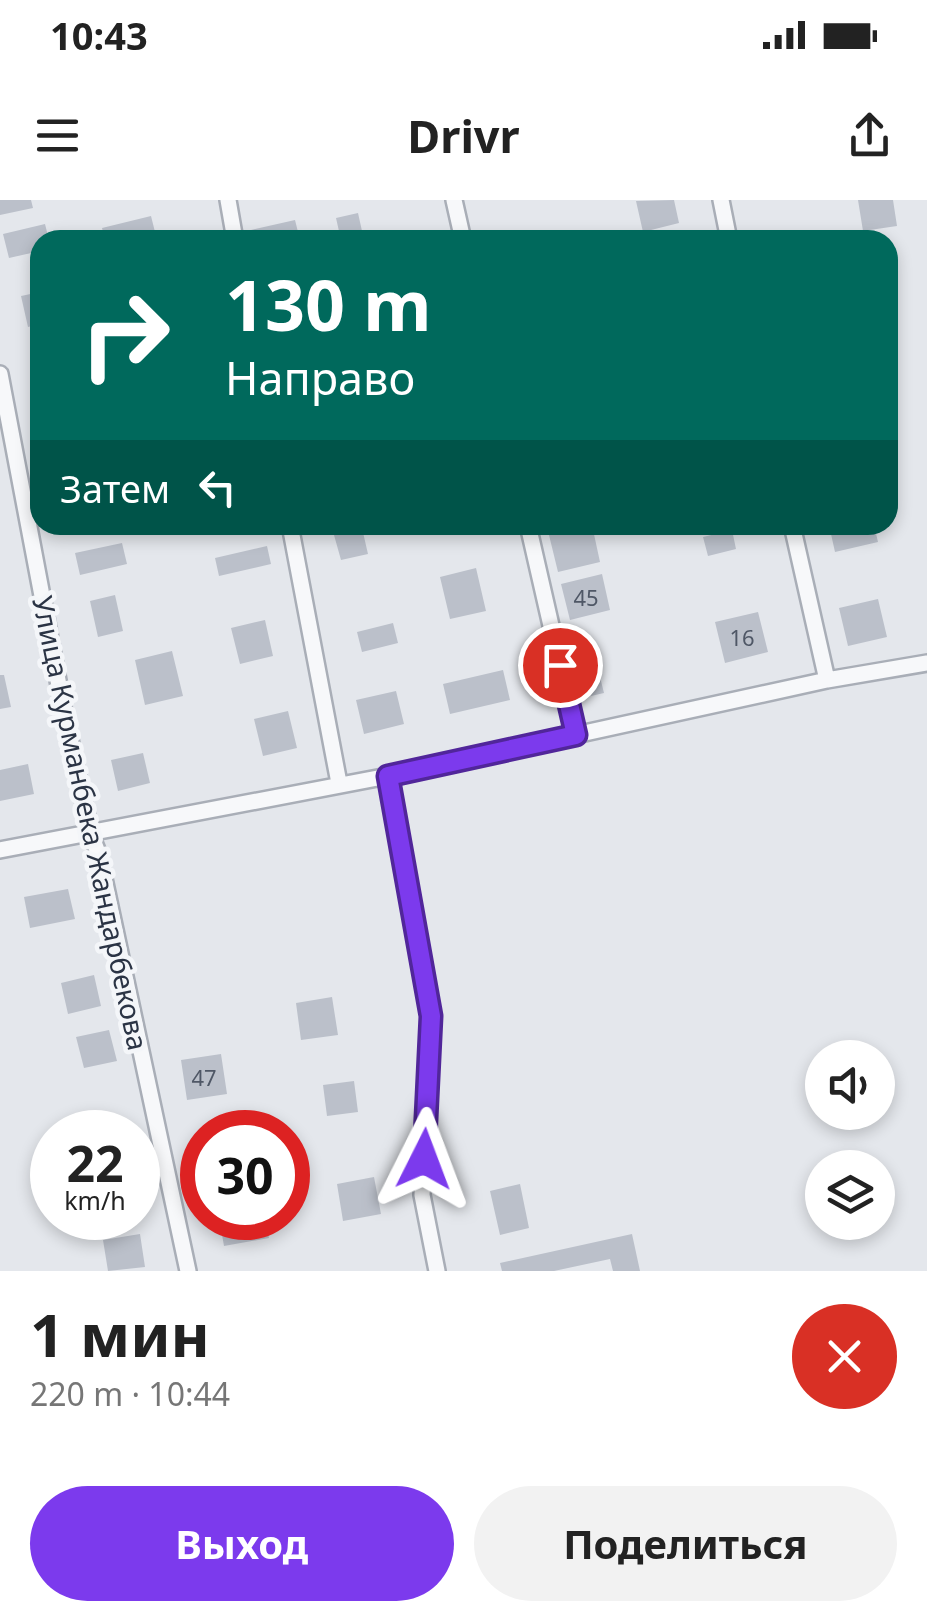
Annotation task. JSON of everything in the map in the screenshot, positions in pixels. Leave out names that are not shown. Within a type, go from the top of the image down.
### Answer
[{"type":"street","points":[[228,200],[233,230]]},
{"type":"street","points":[[454,200],[461,230]]},
{"type":"street","points":[[720,200],[728,230]]},
{"type":"street","name":"Улица Курманбека Жандарбекова","points":[[0,374],[30,534]]},
{"type":"street","name":"Улица Курманбека Жандарбекова","points":[[30,535],[60,693],[91,835],[99,854],[188,1271]]},
{"type":"street","points":[[292,535],[339,782]]},
{"type":"street","points":[[530,535],[576,735]]},
{"type":"street","points":[[794,535],[827,680]]},
{"type":"street","points":[[0,850],[91,835],[339,782],[388,776],[827,680],[927,663]]},
{"type":"street","points":[[388,776],[431,1016],[422,1195],[436,1271]]},
{"type":"building","points":[[0,200],[31,200],[33,208],[0,215]]},
{"type":"building","points":[[674,200],[679,223],[643,230],[636,201]]},
{"type":"building","points":[[858,200],[893,200],[897,226],[863,230]]},
{"type":"building","points":[[358,213],[362,230],[339,230],[336,218]]},
{"type":"building","points":[[151,216],[154,230],[102,230]]},
{"type":"building","points":[[295,220],[298,230],[251,230]]},
{"type":"building","points":[[45,224],[46,230],[30,230],[30,253],[9,258],[3,234]]},
{"type":"building","points":[[30,294],[30,326],[28,327],[21,296]]},
{"type":"building","points":[[334,535],[364,535],[368,554],[341,560]]},
{"type":"building","points":[[549,535],[594,535],[600,562],[558,572]]},
{"type":"building","points":[[733,535],[736,549],[708,556],[703,537]]},
{"type":"building","points":[[831,535],[876,535],[878,542],[835,552]]},
{"type":"building","points":[[122,543],[127,564],[80,575],[75,553]]},
{"type":"building","points":[[267,546],[271,564],[219,576],[215,558]]},
{"type":"building","points":[[476,568],[486,611],[450,619],[440,577]]},
{"type":"building","points":[[602,574],[610,610],[570,620],[561,584]]},
{"type":"building","points":[[115,595],[123,631],[98,637],[90,601]]},
{"type":"building","points":[[878,599],[887,637],[848,646],[839,608]]},
{"type":"building","points":[[758,612],[768,652],[725,663],[715,622]]},
{"type":"building","points":[[265,620],[273,656],[240,664],[231,628]]},
{"type":"building","points":[[393,623],[398,643],[362,652],[357,632]]},
{"type":"building","points":[[172,651],[183,696],[145,705],[135,660]]},
{"type":"building","points":[[596,661],[604,693],[578,699],[570,667]]},
{"type":"building","points":[[503,670],[510,700],[450,714],[443,684]]},
{"type":"building","points":[[0,675],[4,675],[11,707],[0,709]]},
{"type":"building","points":[[396,691],[404,724],[364,734],[356,700]]},
{"type":"building","points":[[288,711],[297,748],[263,756],[254,719]]},
{"type":"building","points":[[143,753],[150,783],[118,791],[111,760]]},
{"type":"building","points":[[28,764],[34,794],[0,801],[0,770]]},
{"type":"building","points":[[68,889],[75,919],[30,928],[24,897]]},
{"type":"building","points":[[94,975],[101,1006],[68,1014],[61,983]]},
{"type":"building","points":[[332,997],[338,1035],[301,1040],[296,1003]]},
{"type":"building","points":[[109,1030],[117,1061],[84,1068],[76,1037]]},
{"type":"building","points":[[221,1054],[227,1094],[187,1100],[181,1060]]},
{"type":"building","points":[[354,1081],[358,1112],[327,1116],[323,1085]]},
{"type":"building","points":[[374,1177],[381,1214],[343,1221],[337,1184]]},
{"type":"building","points":[[520,1184],[529,1228],[500,1235],[490,1191]]},
{"type":"building","points":[[632,1234],[640,1271],[613,1271],[610,1259],[554,1271],[502,1271],[500,1263]]},
{"type":"building","points":[[103,1240],[141,1240],[145,1267],[108,1271]]},
{"type":"building","points":[[223,1240],[258,1240],[224,1246]]},
{"type":"route","points":[[424,1159],[431,1016],[388,776],[576,735],[560,665]]}]
